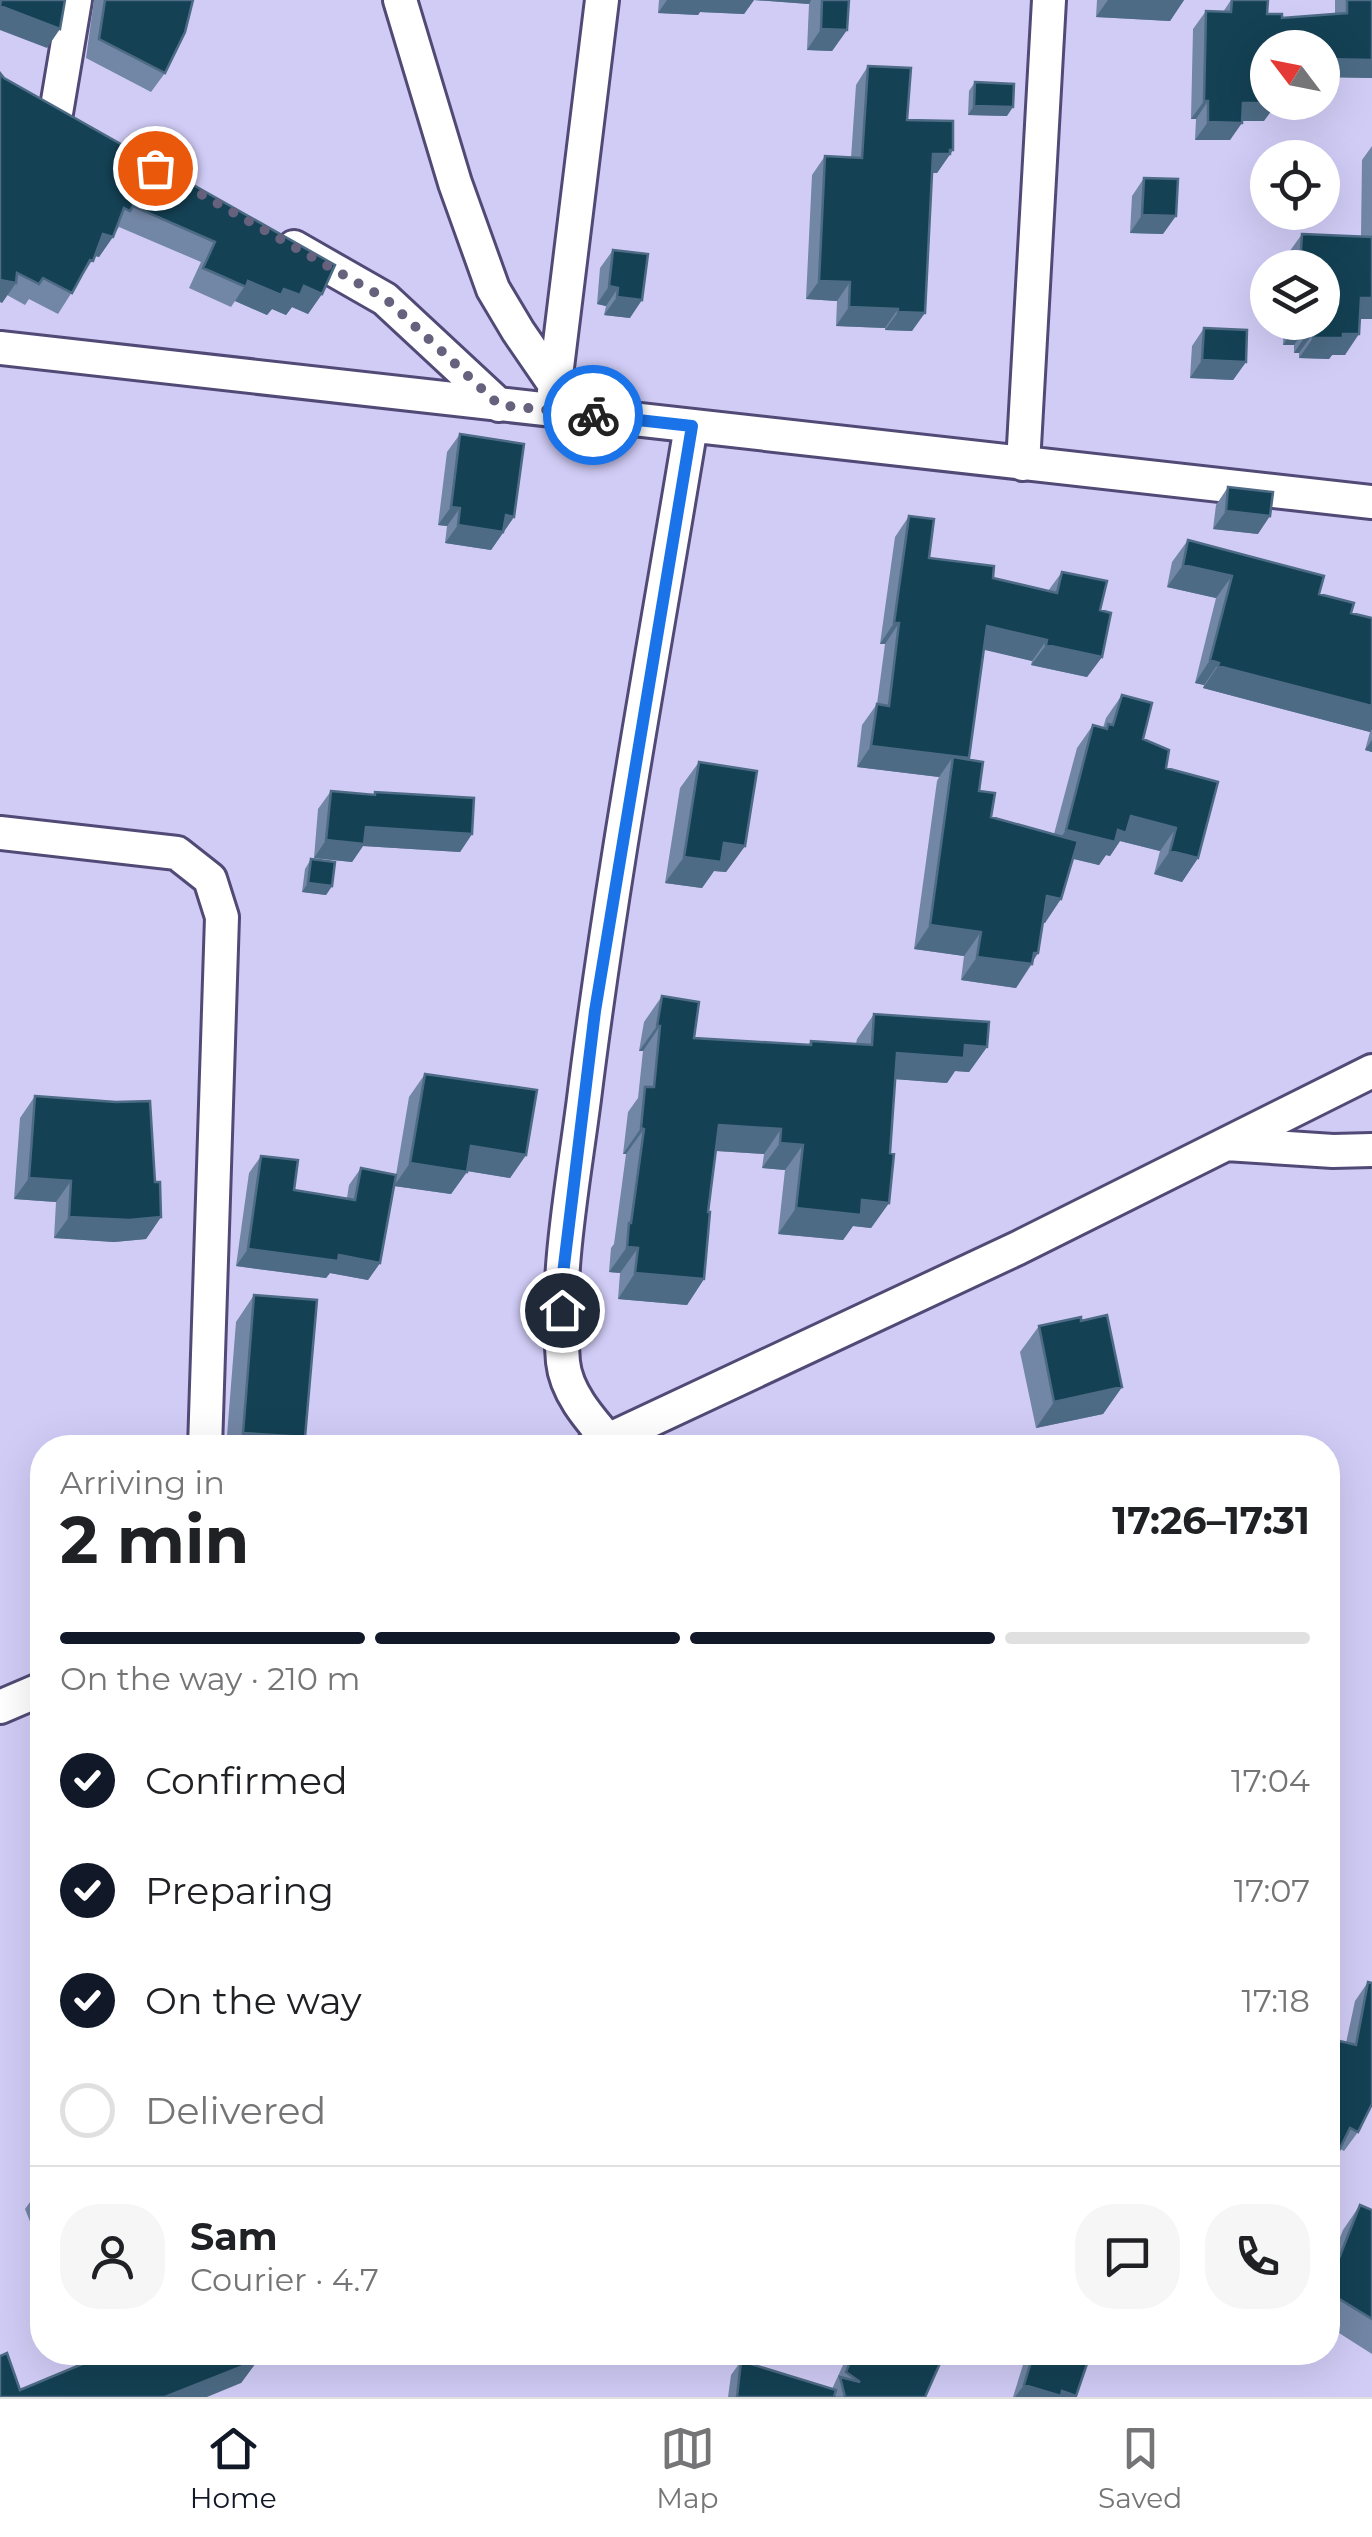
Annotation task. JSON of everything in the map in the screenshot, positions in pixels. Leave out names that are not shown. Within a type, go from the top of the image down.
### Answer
[{"type":"street","points":[[75,0],[42,105],[91,132]]},
{"type":"street","points":[[400,0],[455,183],[493,289],[554,398]]},
{"type":"street","points":[[554,398],[602,0]]},
{"type":"street","points":[[1023,464],[1049,0]]},
{"type":"street","points":[[264,230],[386,299],[499,405]]},
{"type":"street","points":[[0,348],[499,405],[554,398],[692,426],[1372,502]]},
{"type":"street","points":[[595,1435],[564,1366],[562,1282],[595,1011],[692,426]]},
{"type":"street","points":[[0,833],[177,853],[210,879],[222,917],[205,1435]]},
{"type":"street","points":[[618,1435],[1018,1248],[1372,1072]]},
{"type":"street","points":[[1226,1144],[1372,1150]]},
{"type":"street","points":[[0,1707],[30,1693]]},
{"type":"building","points":[[1,0],[65,0],[60,29],[0,6]]},
{"type":"building","points":[[105,0],[193,0],[185,32],[165,73],[99,39]]},
{"type":"building","points":[[822,0],[849,0],[847,30],[821,29]]},
{"type":"building","points":[[1232,0],[1268,0],[1267,14],[1282,14],[1282,18],[1347,13],[1347,0],[1372,0],[1372,60],[1340,59],[1340,30],[1250,30],[1250,103],[1243,103],[1242,123],[1208,122],[1208,101],[1204,101],[1206,11],[1231,12]]},
{"type":"building","points":[[868,66],[911,68],[907,120],[953,121],[953,150],[950,154],[933,154],[925,313],[849,307],[850,282],[819,281],[825,156],[862,158]]},
{"type":"building","points":[[0,73],[335,265],[322,294],[304,286],[300,295],[284,289],[281,295],[248,281],[246,287],[203,268],[215,242],[133,206],[130,211],[124,208],[113,237],[103,234],[93,261],[90,260],[72,293],[43,278],[39,284],[17,273],[16,283],[0,280]]},
{"type":"building","points":[[975,82],[1014,84],[1013,107],[974,106]]},
{"type":"building","points":[[1144,178],[1178,179],[1176,216],[1142,215]]},
{"type":"building","points":[[1302,234],[1372,237],[1372,298],[1361,298],[1359,334],[1343,334],[1340,338],[1340,250],[1301,250]]},
{"type":"building","points":[[613,250],[648,254],[642,300],[617,297],[618,288],[609,286]]},
{"type":"building","points":[[1204,328],[1247,330],[1246,362],[1202,360]]},
{"type":"building","points":[[460,434],[524,444],[514,517],[506,515],[503,532],[458,525],[460,508],[451,507]]},
{"type":"building","points":[[1228,487],[1273,492],[1270,516],[1226,511]]},
{"type":"building","points":[[909,516],[934,519],[929,558],[994,566],[993,578],[1057,593],[1062,572],[1107,581],[1100,610],[1111,613],[1102,657],[987,626],[969,758],[871,746],[877,704],[889,706],[899,623],[894,623]]},
{"type":"building","points":[[1188,540],[1324,576],[1319,594],[1354,603],[1351,613],[1372,618],[1372,706],[1218,666],[1210,660],[1232,576],[1183,565]]},
{"type":"building","points":[[1122,695],[1152,703],[1143,739],[1169,750],[1166,768],[1218,782],[1198,858],[1170,851],[1176,828],[1131,816],[1126,833],[1118,830],[1115,842],[1066,830],[1093,725],[1107,729],[1108,724],[1113,725]]},
{"type":"building","points":[[953,757],[983,762],[979,791],[995,793],[991,817],[1078,841],[1061,899],[1047,896],[1038,953],[1034,953],[1032,964],[977,957],[981,932],[930,925]]},
{"type":"building","points":[[699,762],[757,771],[745,846],[724,843],[721,862],[684,857]]},
{"type":"building","points":[[331,791],[474,798],[472,834],[366,827],[364,844],[326,840]]},
{"type":"building","points":[[311,859],[335,862],[332,886],[308,883]]},
{"type":"building","points":[[662,996],[699,1002],[694,1038],[872,1045],[874,1014],[989,1022],[987,1047],[965,1045],[964,1058],[897,1053],[889,1203],[862,1200],[861,1215],[796,1208],[803,1145],[780,1143],[781,1129],[719,1125],[704,1279],[635,1273],[638,1248],[627,1247],[629,1223],[644,1129],[641,1128],[645,1087],[654,1087]]},
{"type":"building","points":[[425,1074],[537,1090],[526,1155],[471,1146],[467,1172],[410,1163]]},
{"type":"building","points":[[35,1096],[150,1101],[161,1217],[69,1217],[71,1181],[29,1178]]},
{"type":"building","points":[[261,1156],[298,1160],[294,1190],[355,1200],[361,1168],[396,1175],[380,1263],[339,1255],[338,1261],[248,1249]]},
{"type":"building","points":[[254,1295],[317,1300],[305,1435],[243,1433]]},
{"type":"building","points":[[1107,1315],[1122,1387],[1054,1402],[1039,1326]]},
{"type":"building","points":[[1368,1982],[1372,1983],[1372,2104],[1358,2132],[1350,2128],[1340,2148],[1340,2041],[1356,2045]]},
{"type":"building","points":[[1360,2205],[1372,2210],[1372,2319],[1340,2299],[1340,2256]]},
{"type":"building","points":[[7,2353],[20,2390],[80,2365],[245,2365],[165,2397],[0,2397],[0,2356]]},
{"type":"building","points":[[741,2365],[754,2365],[836,2390],[834,2397],[737,2397]]},
{"type":"building","points":[[849,2365],[939,2365],[925,2397],[845,2397],[840,2377],[860,2382],[846,2372]]},
{"type":"building","points":[[1030,2365],[1087,2365],[1076,2396],[1062,2391],[1061,2396],[1024,2385]]},
{"type":"way so far","points":[[155,168],[386,299],[499,405],[593,415]]},
{"type":"route","points":[[562,1310],[562,1282],[595,1011],[692,426],[593,415]]}]
